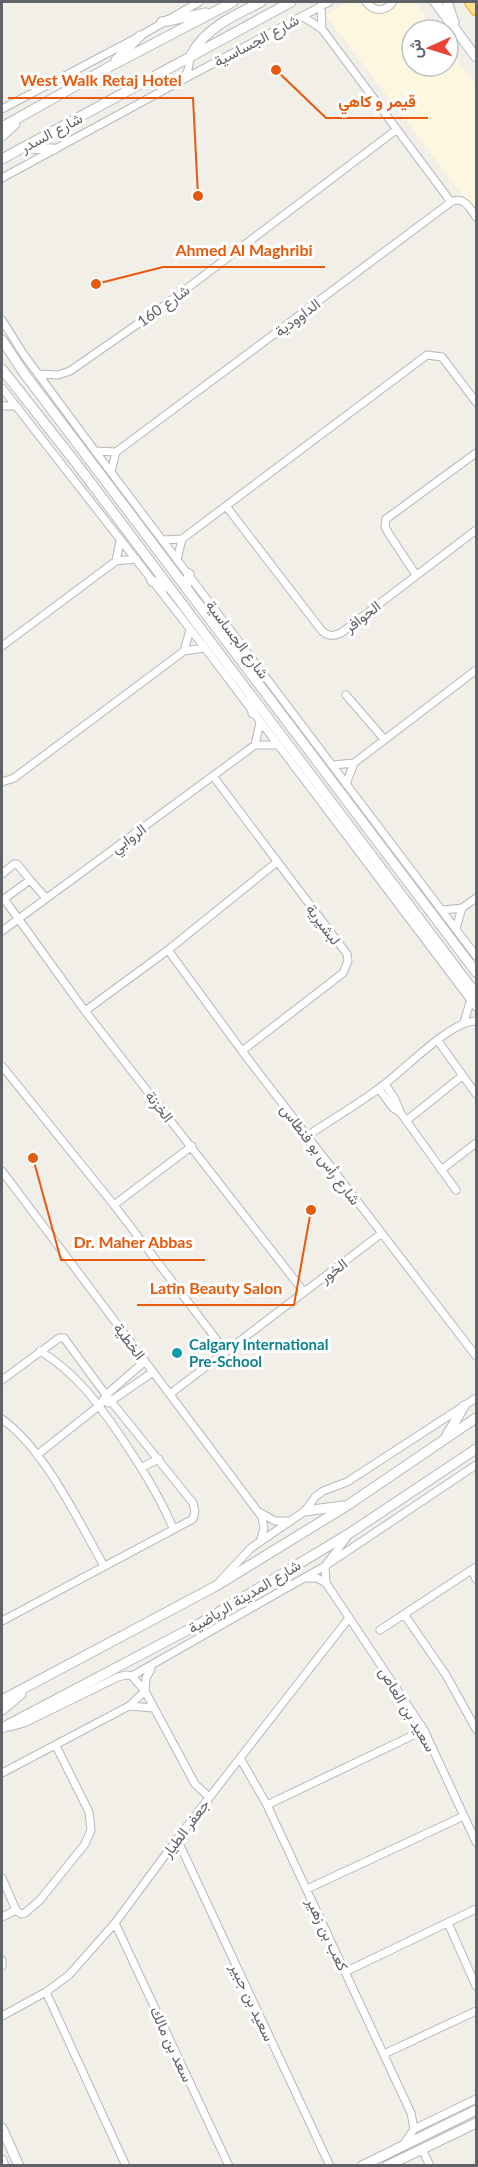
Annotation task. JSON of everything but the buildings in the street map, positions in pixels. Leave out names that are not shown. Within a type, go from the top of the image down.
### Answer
[{"type":"highway","points":[[471,2],[477,9]]},
{"type":"main road","name":"شارع السدر","points":[[2,127],[109,67],[233,2]]},
{"type":"main road","points":[[190,57],[210,31],[261,2]]},
{"type":"main road","name":"شارع السدر","points":[[2,159],[291,2]]},
{"type":"main road","points":[[435,2],[447,18]]},
{"type":"main road","points":[[447,2],[453,18]]},
{"type":"main road","points":[[162,22],[217,10]]},
{"type":"main road","points":[[460,35],[477,57]]},
{"type":"main road","points":[[109,67],[140,36]]},
{"type":"main road","points":[[2,136],[31,111]]},
{"type":"main road","points":[[22,148],[54,149]]},
{"type":"main road","points":[[5,345],[24,355]]},
{"type":"main road","name":"شارع الجساسية","points":[[5,345],[413,887],[472,958],[477,972]]},
{"type":"main road","name":"شارع الجساسية","points":[[2,369],[76,463],[301,761],[458,970],[474,997]]},
{"type":"main road","points":[[136,521],[148,520]]},
{"type":"main road","points":[[186,588],[189,574]]},
{"type":"main road","points":[[152,581],[170,588]]},
{"type":"main road","points":[[251,695],[253,713]]},
{"type":"main road","points":[[307,746],[319,747]]},
{"type":"main road","points":[[286,757],[301,761]]},
{"type":"main road","points":[[413,887],[426,889]]},
{"type":"main road","points":[[468,945],[472,958]]},
{"type":"main road","points":[[458,970],[462,987]]},
{"type":"main road","points":[[444,1440],[464,1406]]},
{"type":"main road","name":"شارع المدينة الرياضية","points":[[2,1700],[216,1586],[348,1505],[477,1418]]},
{"type":"main road","name":"شارع المدينة الرياضية","points":[[2,1728],[199,1624],[350,1533],[477,1449]]},
{"type":"main road","points":[[305,1511],[348,1505]]},
{"type":"main road","points":[[2,1710],[29,1687]]},
{"type":"main road","points":[[362,2166],[477,2110]]},
{"type":"main road","points":[[387,2166],[477,2124]]},
{"type":"main road","points":[[2,2128],[19,2166]]},
{"type":"main road","points":[[2,2160],[4,2166]]},
{"type":"street","points":[[2,109],[199,2]]},
{"type":"street","name":"شارع الجساسية","points":[[2,178],[329,2]]},
{"type":"street","points":[[366,2],[371,8],[378,10],[384,9],[393,2]]},
{"type":"street","points":[[321,6],[322,29]]},
{"type":"street","points":[[302,16],[322,29],[451,202],[464,201],[477,217]]},
{"type":"street","name":"شارع الجساسية","points":[[184,79],[190,57]]},
{"type":"street","name":"شارع 160","points":[[38,374],[58,375],[70,371],[165,305],[396,130]]},
{"type":"street","name":"الداوودية","points":[[116,452],[451,202]]},
{"type":"street","name":"شارع الجساسية","points":[[2,320],[24,355],[95,451],[468,945]]},
{"type":"street","points":[[163,540],[182,540],[427,356],[435,355],[444,359],[477,402]]},
{"type":"street","name":"شارع الجساسية","points":[[2,388],[205,648],[462,987],[474,997],[477,1007]]},
{"type":"street","points":[[2,406],[16,406]]},
{"type":"street","points":[[95,451],[116,452],[111,472]]},
{"type":"street","points":[[416,575],[385,527],[386,519],[477,453]]},
{"type":"street","name":"الحوافر","points":[[226,506],[322,632],[328,636],[342,633],[477,530]]},
{"type":"street","points":[[470,535],[477,544]]},
{"type":"street","points":[[177,560],[182,540]]},
{"type":"street","points":[[116,561],[120,541]]},
{"type":"street","points":[[2,646],[116,561],[136,559]]},
{"type":"street","points":[[184,651],[190,630]]},
{"type":"street","points":[[2,782],[14,778],[184,651],[205,648]]},
{"type":"street","points":[[346,784],[354,763],[477,670]]},
{"type":"street","points":[[346,695],[384,740]]},
{"type":"street","points":[[260,722],[255,745],[277,745]]},
{"type":"street","name":"الروابي","points":[[2,931],[255,745]]},
{"type":"street","points":[[333,765],[354,763]]},
{"type":"street","name":"لبشيرية","points":[[213,776],[347,954],[348,961],[343,973],[242,1052]]},
{"type":"street","points":[[85,1011],[168,950],[277,862]]},
{"type":"street","points":[[2,873],[17,864],[46,898]]},
{"type":"street","points":[[2,898],[30,880]]},
{"type":"street","name":"الخزنة","points":[[2,898],[85,1011],[304,1292]]},
{"type":"street","points":[[442,910],[462,908],[477,898]]},
{"type":"street","points":[[456,928],[462,908]]},
{"type":"street","name":"شارع رأس بو فنطاس","points":[[168,950],[242,1052],[477,1356]]},
{"type":"street","points":[[464,1023],[474,997]]},
{"type":"street","points":[[307,1136],[382,1086],[464,1023],[477,1021]]},
{"type":"street","points":[[438,1041],[477,1094]]},
{"type":"street","points":[[2,1066],[114,1204],[226,1352]]},
{"type":"street","points":[[406,1121],[462,1076]]},
{"type":"street","points":[[382,1086],[393,1108],[400,1112],[456,1190]]},
{"type":"street","points":[[441,1170],[477,1143]]},
{"type":"street","points":[[114,1204],[192,1146]]},
{"type":"street","name":"الخطية","points":[[2,1171],[257,1511],[264,1522],[261,1539]]},
{"type":"street","name":"الخور","points":[[170,1394],[382,1233]]},
{"type":"street","points":[[2,1380],[59,1338],[64,1338],[106,1395],[193,1503],[195,1511],[193,1519],[2,1621]]},
{"type":"street","points":[[40,1351],[56,1360],[100,1405],[142,1467],[173,1528]]},
{"type":"street","points":[[38,1455],[100,1405],[106,1395],[145,1361]]},
{"type":"street","points":[[100,1405],[112,1402],[153,1372]]},
{"type":"street","name":"شارع المدينة الرياضية","points":[[216,1586],[232,1566],[261,1539],[305,1511],[315,1497],[323,1491],[347,1482],[477,1398]]},
{"type":"street","points":[[2,1419],[38,1455],[104,1566]]},
{"type":"street","points":[[142,1467],[159,1459]]},
{"type":"street","name":"شارع المدينة الرياضية","points":[[2,1728],[24,1723],[118,1677],[132,1676],[154,1665],[325,1566],[477,1465]]},
{"type":"street","points":[[257,1511],[275,1521],[290,1521]]},
{"type":"street","points":[[325,1566],[350,1533]]},
{"type":"street","name":"سعيد بن العاص","points":[[325,1566],[326,1583],[424,1730],[477,1842]]},
{"type":"street","points":[[380,1630],[474,1569],[477,1579]]},
{"type":"street","points":[[299,1580],[312,1577],[326,1583]]},
{"type":"street","points":[[404,1614],[446,1674],[477,1729]]},
{"type":"street","name":"جعفر الطيار","points":[[2,2016],[46,1992],[69,1976],[115,1923],[209,1797],[349,1618]]},
{"type":"street","points":[[2,1773],[129,1706],[145,1690],[146,1678],[154,1665]]},
{"type":"street","points":[[132,1676],[145,1690],[195,1784],[209,1797]]},
{"type":"street","points":[[129,1706],[154,1708]]},
{"type":"street","points":[[267,1805],[424,1730]]},
{"type":"street","points":[[2,1878],[16,1910],[21,1914],[30,1911],[84,1844],[91,1830],[89,1812],[56,1746]]},
{"type":"street","name":"كعب بن زهير","points":[[240,1758],[267,1805],[307,1889],[411,2113],[414,2129]]},
{"type":"street","points":[[307,1889],[464,1816]]},
{"type":"street","name":"سعيد بن جبير","points":[[177,1839],[330,2166]]},
{"type":"street","points":[[345,1972],[477,1909]]},
{"type":"street","points":[[2,1917],[16,1910]]},
{"type":"street","name":"سعد بن مالك","points":[[115,1923],[229,2166]]},
{"type":"street","points":[[447,1923],[477,1986]]},
{"type":"street","points":[[2,1960],[2,1966]]},
{"type":"street","points":[[46,1992],[126,2166]]},
{"type":"street","points":[[384,2054],[477,2011]]},
{"type":"street","points":[[404,2144],[414,2129],[477,2099]]},
{"type":"street","points":[[411,2113],[426,2123]]},
{"type":"street","points":[[422,2149],[430,2166]]},
{"type":"shaded area","points":[[381,2],[415,2],[426,18],[400,18],[400,78],[460,78],[460,64],[476,86],[476,213],[326,15],[346,3],[375,5]]},
{"type":"place","name":"قيمر و كاهي","points":[[276,70]]},
{"type":"place","name":"West Walk Retaj Hotel","points":[[198,196]]},
{"type":"place","name":"Ahmed Al Maghribi","points":[[96,284]]},
{"type":"place","name":"Dr. Maher Abbas","points":[[33,1158]]},
{"type":"place","name":"Latin Beauty Salon","points":[[311,1210]]},
{"type":"place","name":"Calgary International Pre-School","points":[[177,1353]]}]
